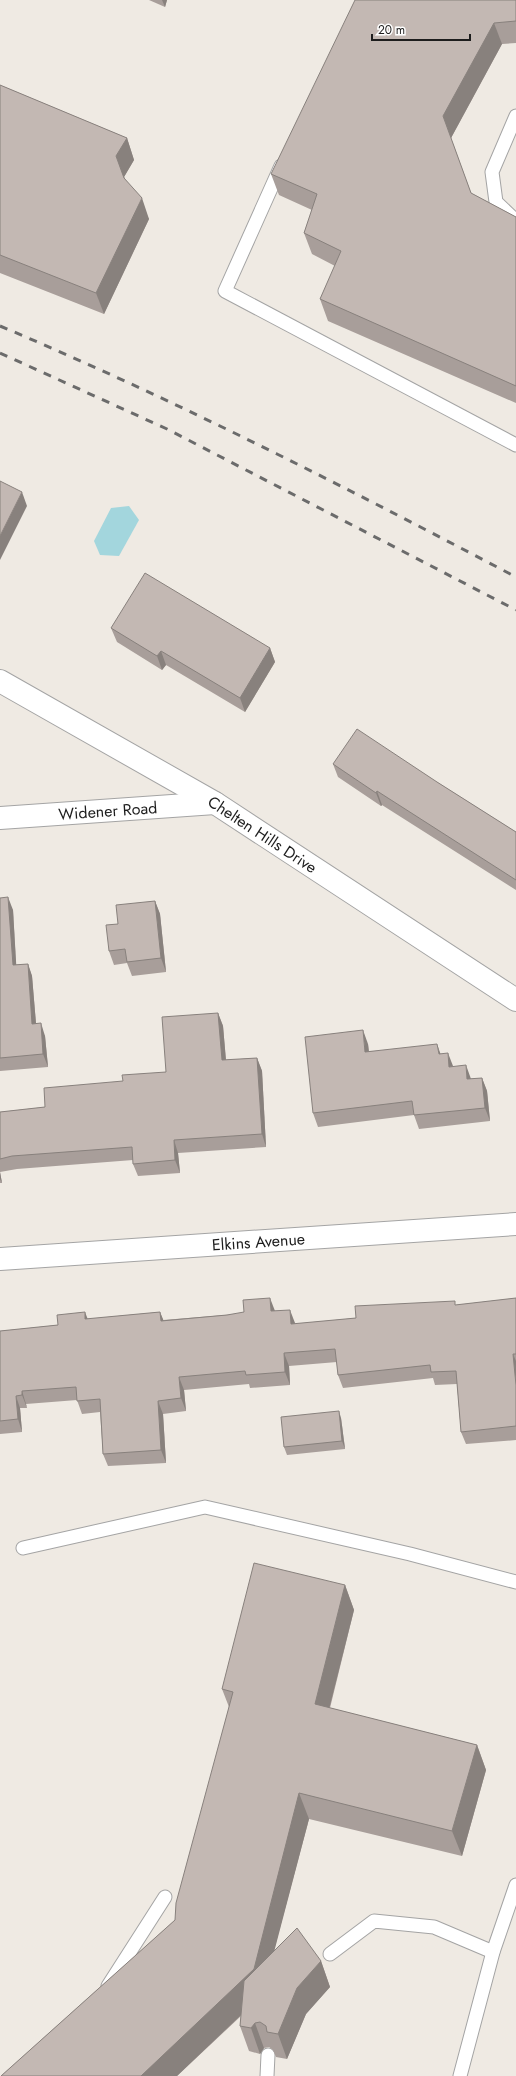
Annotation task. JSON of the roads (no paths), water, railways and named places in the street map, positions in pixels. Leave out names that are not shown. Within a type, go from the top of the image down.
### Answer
[{"type":"street","name":"Chelten Hills Drive","points":[[0,681],[215,803],[516,1000]]},
{"type":"street","name":"Widener Road","points":[[0,818],[215,803]]},
{"type":"street","name":"Elkins Avenue","points":[[0,1259],[516,1224]]},
{"type":"lane","points":[[516,116],[492,172],[496,202],[516,221]]},
{"type":"lane","points":[[287,153],[225,291],[516,445]]},
{"type":"lane","points":[[23,1548],[205,1507],[410,1554],[516,1582]]},
{"type":"lane","points":[[460,2076],[493,1952],[516,1885]]},
{"type":"lane","points":[[98,1998],[165,1897]]},
{"type":"lane","points":[[330,1954],[374,1921],[434,1927],[493,1952]]},
{"type":"lane","points":[[267,2076],[268,2055]]},
{"type":"water","points":[[129,506],[139,520],[119,556],[100,555],[94,541],[111,508]]},
{"type":"railway","points":[[0,326],[66,354],[196,414],[325,478],[516,577]]},
{"type":"railway","points":[[0,353],[167,429],[516,610]]}]
